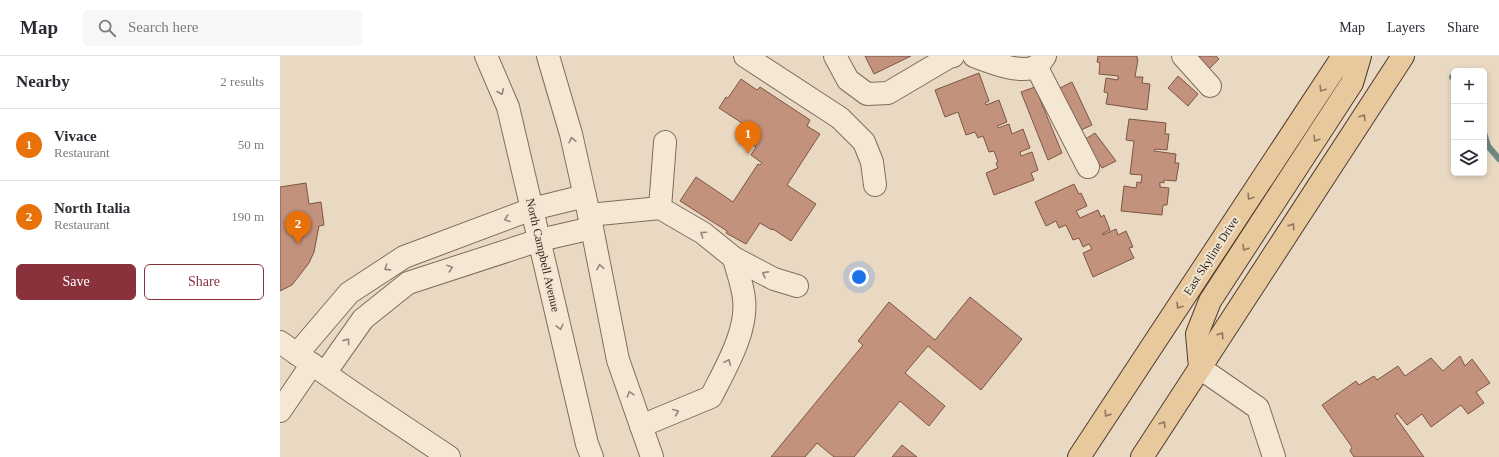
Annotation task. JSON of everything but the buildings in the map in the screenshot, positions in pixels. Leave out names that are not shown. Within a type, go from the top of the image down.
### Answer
[{"type":"main road","name":"East Skyline Drive","points":[[1079,457],[1343,56]]},
{"type":"main road","points":[[1200,368],[1197,334],[1210,302],[1352,83],[1360,56]]},
{"type":"main road","points":[[1142,457],[1403,56]]},
{"type":"street","name":"North Campbell Avenue","points":[[486,56],[508,107],[587,444],[592,457]]},
{"type":"street","points":[[548,56],[571,134],[618,360],[652,457]]},
{"type":"street","points":[[744,56],[840,118],[864,142],[872,162],[875,185]]},
{"type":"street","points":[[835,56],[848,80],[867,94],[888,93],[953,56]]},
{"type":"street","points":[[974,56],[1002,66],[1021,69],[1041,61],[1088,167]]},
{"type":"street","points":[[1183,56],[1210,86]]},
{"type":"street","points":[[660,208],[665,142]]},
{"type":"street","points":[[280,411],[303,358],[349,293],[404,257],[532,209],[588,213],[660,208],[703,233],[734,258],[774,279],[797,286]]},
{"type":"street","points":[[303,358],[363,319],[408,283],[540,240],[588,213]]},
{"type":"street","points":[[640,426],[711,397],[730,359],[743,327],[744,300],[734,258]]},
{"type":"street","points":[[303,358],[449,457]]},
{"type":"street","points":[[1200,368],[1258,408],[1274,457]]},
{"type":"waterway","points":[[1486,140],[1488,146],[1499,159]]},
{"type":"place","name":"Vivace","points":[[748,154]]},
{"type":"place","name":"North Italia","points":[[298,244]]}]
